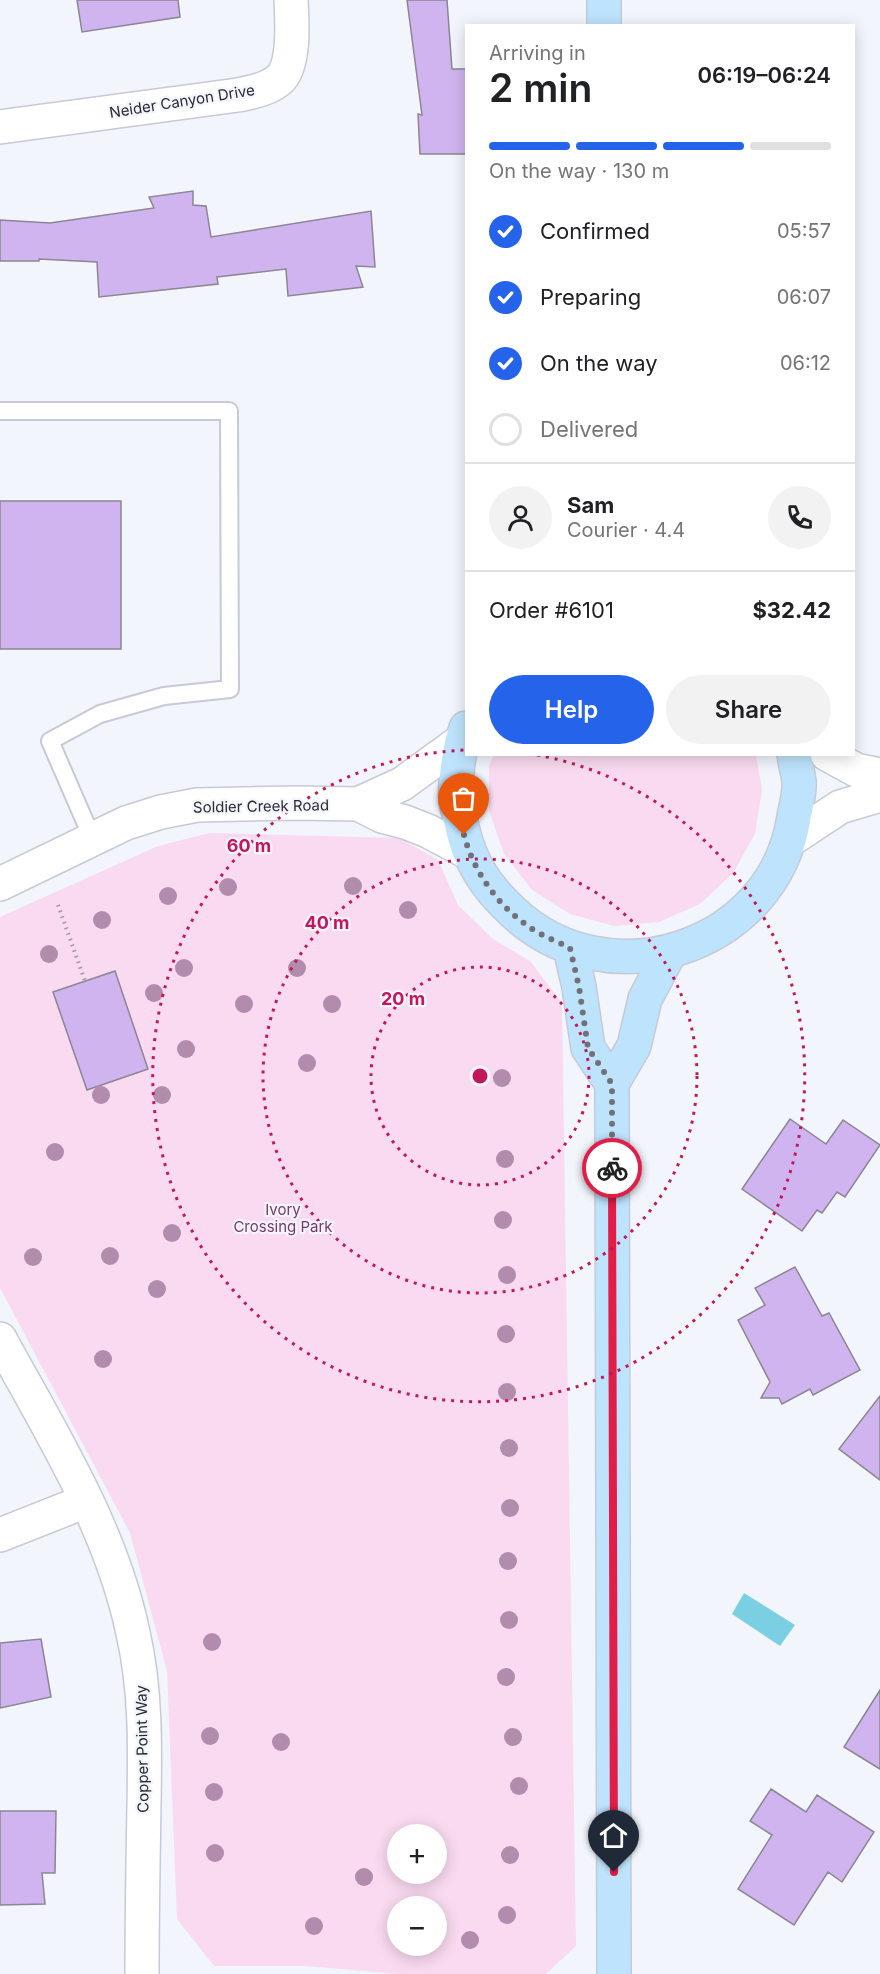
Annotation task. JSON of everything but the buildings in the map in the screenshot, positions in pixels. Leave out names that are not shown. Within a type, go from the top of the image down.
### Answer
[{"type":"street","name":"Neider Canyon Drive","points":[[0,127],[237,95],[271,85],[282,77],[291,49],[291,0]]},
{"type":"street","points":[[604,0],[604,24]]},
{"type":"street","points":[[464,735],[455,798],[469,853],[493,894],[528,926],[570,948],[620,958],[670,952],[710,937],[745,911],[772,878],[790,840],[799,782],[794,756]]},
{"type":"street","name":"Soldier Creek Road","points":[[0,884],[135,820],[161,812],[197,805],[358,804],[402,784],[464,735]]},
{"type":"street","points":[[831,756],[856,770],[880,775]]},
{"type":"street","points":[[790,840],[840,807],[880,795]]},
{"type":"street","name":"Soldier Creek Road","points":[[358,804],[382,816],[428,831],[469,853]]},
{"type":"street","points":[[570,948],[579,987],[588,1048],[612,1084]]},
{"type":"street","points":[[614,1974],[612,1084],[634,1046],[645,999],[670,952]]},
{"type":"street","name":"Copper Point Way","points":[[0,1339],[86,1501],[106,1545],[134,1633],[142,1690],[145,1735],[142,1974]]},
{"type":"street","points":[[0,1535],[86,1501]]},
{"type":"lane","points":[[0,411],[229,411],[230,689],[164,696],[100,714],[50,741],[93,840]]},
{"type":"path","points":[[58,905],[85,981]]},
{"type":"green space","points":[[493,756],[756,756],[762,790],[755,834],[733,873],[700,904],[659,922],[614,926],[570,914],[532,890],[504,854],[489,811],[489,766]]},
{"type":"green space","name":"Ivory Crossing Park","points":[[209,833],[399,838],[438,860],[458,905],[493,939],[530,961],[562,1003],[576,1946],[546,1974],[399,1974],[305,1966],[214,1966],[177,1919],[167,1671],[130,1533],[0,1288],[0,917],[158,846]]},
{"type":"water","points":[[744,1593],[795,1625],[780,1646],[732,1614]]},
{"type":"way so far","points":[[464,835],[469,853],[493,894],[528,926],[570,948],[579,987],[588,1048],[612,1084],[612,1168]]},
{"type":"route","points":[[612,1168],[614,1872]]}]
